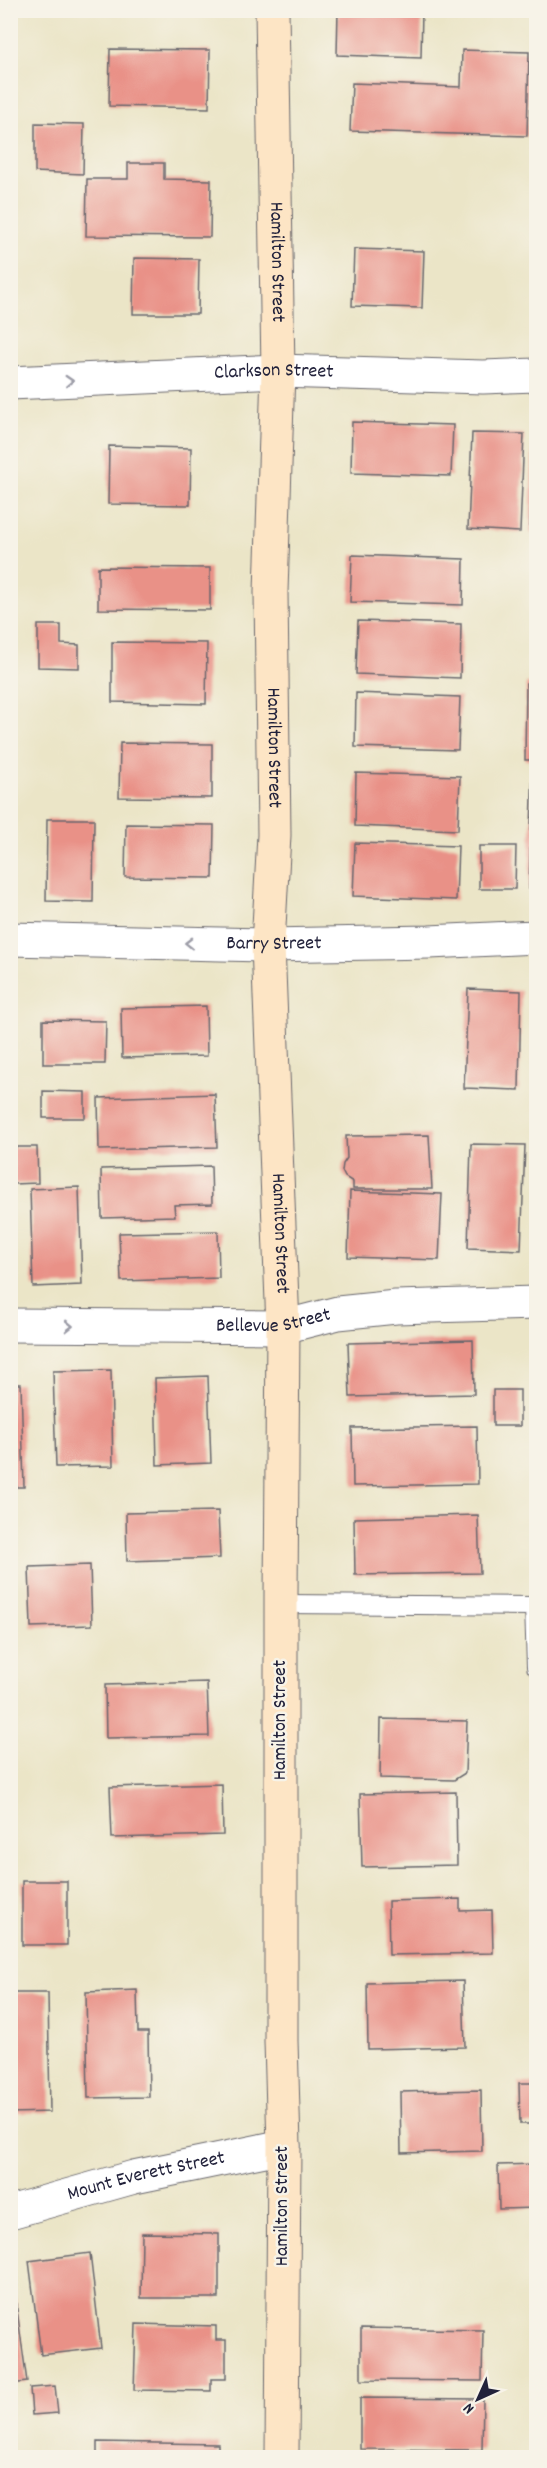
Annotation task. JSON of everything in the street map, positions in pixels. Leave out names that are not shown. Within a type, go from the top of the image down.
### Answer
[{"type":"street","name":"Hamilton Street","points":[[272,10],[278,371],[271,592],[274,835],[268,945],[284,1328],[281,1605],[281,2042],[284,2146],[282,2457]]},
{"type":"street","name":"Clarkson Street","points":[[10,383],[278,371],[483,377],[537,375]]},
{"type":"street","name":"Barry Street","points":[[10,939],[268,945],[537,937]]},
{"type":"street","name":"Bellevue Street","points":[[10,1325],[284,1328],[338,1313],[396,1307],[537,1303]]},
{"type":"street","name":"Mount Everett Street","points":[[10,2212],[134,2177],[284,2146]]},
{"type":"lane","points":[[281,1605],[534,1606],[537,1667]]},
{"type":"building","points":[[338,10],[422,10],[421,58],[337,55]]},
{"type":"building","points":[[110,49],[210,50],[209,108],[109,106]]},
{"type":"building","points":[[462,50],[529,52],[527,136],[350,131],[352,83],[461,87]]},
{"type":"building","points":[[35,123],[84,124],[83,174],[35,172]]},
{"type":"building","points":[[128,163],[164,163],[164,179],[211,180],[210,237],[86,236],[87,179],[128,179]]},
{"type":"building","points":[[10,240],[16,240],[15,312],[10,312]]},
{"type":"building","points":[[354,249],[424,251],[422,308],[352,306]]},
{"type":"building","points":[[134,258],[199,259],[198,314],[133,314]]},
{"type":"building","points":[[352,422],[453,425],[451,476],[351,473]]},
{"type":"building","points":[[472,433],[524,434],[520,532],[468,529]]},
{"type":"building","points":[[533,435],[536,435],[536,534],[530,533]]},
{"type":"building","points":[[109,446],[191,448],[190,505],[108,504]]},
{"type":"building","points":[[352,555],[464,559],[463,605],[350,602]]},
{"type":"building","points":[[98,567],[210,568],[210,610],[98,609]]},
{"type":"building","points":[[358,621],[461,624],[460,678],[356,674]]},
{"type":"building","points":[[38,625],[61,625],[61,644],[79,645],[79,668],[38,667]]},
{"type":"building","points":[[112,642],[207,643],[206,704],[112,702]]},
{"type":"building","points":[[526,683],[536,683],[536,760],[525,760]]},
{"type":"building","points":[[356,693],[460,697],[458,750],[355,747]]},
{"type":"building","points":[[120,743],[212,744],[212,798],[119,797]]},
{"type":"building","points":[[533,766],[536,766],[536,889],[529,889]]},
{"type":"building","points":[[356,773],[460,776],[458,830],[355,826]]},
{"type":"building","points":[[10,777],[13,777],[13,809],[10,809]]},
{"type":"building","points":[[47,819],[94,819],[93,902],[46,901]]},
{"type":"building","points":[[126,824],[214,825],[213,878],[125,877]]},
{"type":"building","points":[[355,843],[458,846],[456,900],[353,896]]},
{"type":"building","points":[[479,846],[516,846],[515,889],[479,889]]},
{"type":"building","points":[[468,989],[521,991],[519,1090],[464,1088]]},
{"type":"building","points":[[206,1006],[207,1056],[122,1058],[121,1008]]},
{"type":"building","points":[[43,1020],[106,1021],[105,1064],[43,1064]]},
{"type":"building","points":[[43,1091],[85,1092],[85,1118],[43,1118]]},
{"type":"building","points":[[215,1094],[217,1147],[99,1150],[98,1098]]},
{"type":"building","points":[[429,1135],[432,1189],[353,1189],[353,1182],[345,1177],[342,1171],[347,1158],[346,1136]]},
{"type":"building","points":[[471,1144],[525,1145],[521,1250],[468,1248]]},
{"type":"building","points":[[12,1147],[37,1147],[38,1183],[13,1184]]},
{"type":"building","points":[[211,1166],[212,1204],[174,1205],[175,1216],[102,1218],[101,1169]]},
{"type":"building","points":[[79,1187],[82,1285],[33,1287],[30,1189]]},
{"type":"building","points":[[350,1191],[442,1194],[439,1260],[348,1257]]},
{"type":"building","points":[[218,1231],[219,1278],[121,1281],[119,1233]]},
{"type":"building","points":[[473,1340],[474,1394],[350,1397],[348,1343]]},
{"type":"building","points":[[111,1370],[113,1466],[56,1467],[53,1371]]},
{"type":"building","points":[[208,1376],[211,1463],[157,1465],[155,1378]]},
{"type":"building","points":[[10,1384],[21,1384],[24,1487],[10,1487]]},
{"type":"building","points":[[493,1390],[520,1390],[520,1426],[493,1426]]},
{"type":"building","points":[[477,1426],[478,1484],[353,1486],[352,1428]]},
{"type":"building","points":[[218,1511],[220,1558],[127,1561],[126,1513]]},
{"type":"building","points":[[478,1515],[480,1573],[355,1575],[354,1518]]},
{"type":"building","points":[[90,1565],[92,1625],[31,1627],[29,1567]]},
{"type":"building","points":[[207,1682],[209,1736],[106,1738],[105,1685]]},
{"type":"building","points":[[381,1719],[467,1721],[465,1773],[454,1780],[380,1778]]},
{"type":"building","points":[[222,1784],[223,1835],[112,1838],[110,1787]]},
{"type":"building","points":[[456,1792],[457,1865],[362,1867],[360,1794]]},
{"type":"building","points":[[22,1881],[67,1881],[67,1945],[22,1945]]},
{"type":"building","points":[[460,1899],[460,1911],[492,1910],[493,1953],[389,1955],[388,1901]]},
{"type":"building","points":[[463,1981],[465,2047],[368,2049],[367,1983]]},
{"type":"building","points":[[137,1990],[138,2032],[148,2032],[149,2097],[88,2098],[86,1992]]},
{"type":"building","points":[[10,1993],[48,1993],[50,2112],[10,2113]]},
{"type":"building","points":[[519,2083],[536,2083],[536,2124],[520,2124]]},
{"type":"building","points":[[481,2090],[482,2151],[401,2153],[400,2092]]},
{"type":"building","points":[[536,2164],[536,2208],[499,2209],[498,2165]]},
{"type":"building","points":[[142,2233],[219,2234],[219,2298],[141,2298]]},
{"type":"building","points":[[90,2253],[101,2348],[41,2355],[29,2261]]},
{"type":"building","points":[[10,2259],[27,2382],[10,2384]]},
{"type":"building","points":[[136,2324],[216,2326],[216,2340],[226,2340],[226,2379],[211,2379],[211,2391],[134,2390]]},
{"type":"building","points":[[361,2328],[483,2330],[482,2381],[361,2380]]},
{"type":"building","points":[[55,2386],[58,2413],[32,2415],[30,2388]]},
{"type":"building","points":[[360,2398],[483,2399],[482,2450],[360,2449]]},
{"type":"building","points":[[97,2442],[218,2444],[218,2458],[97,2458]]}]
